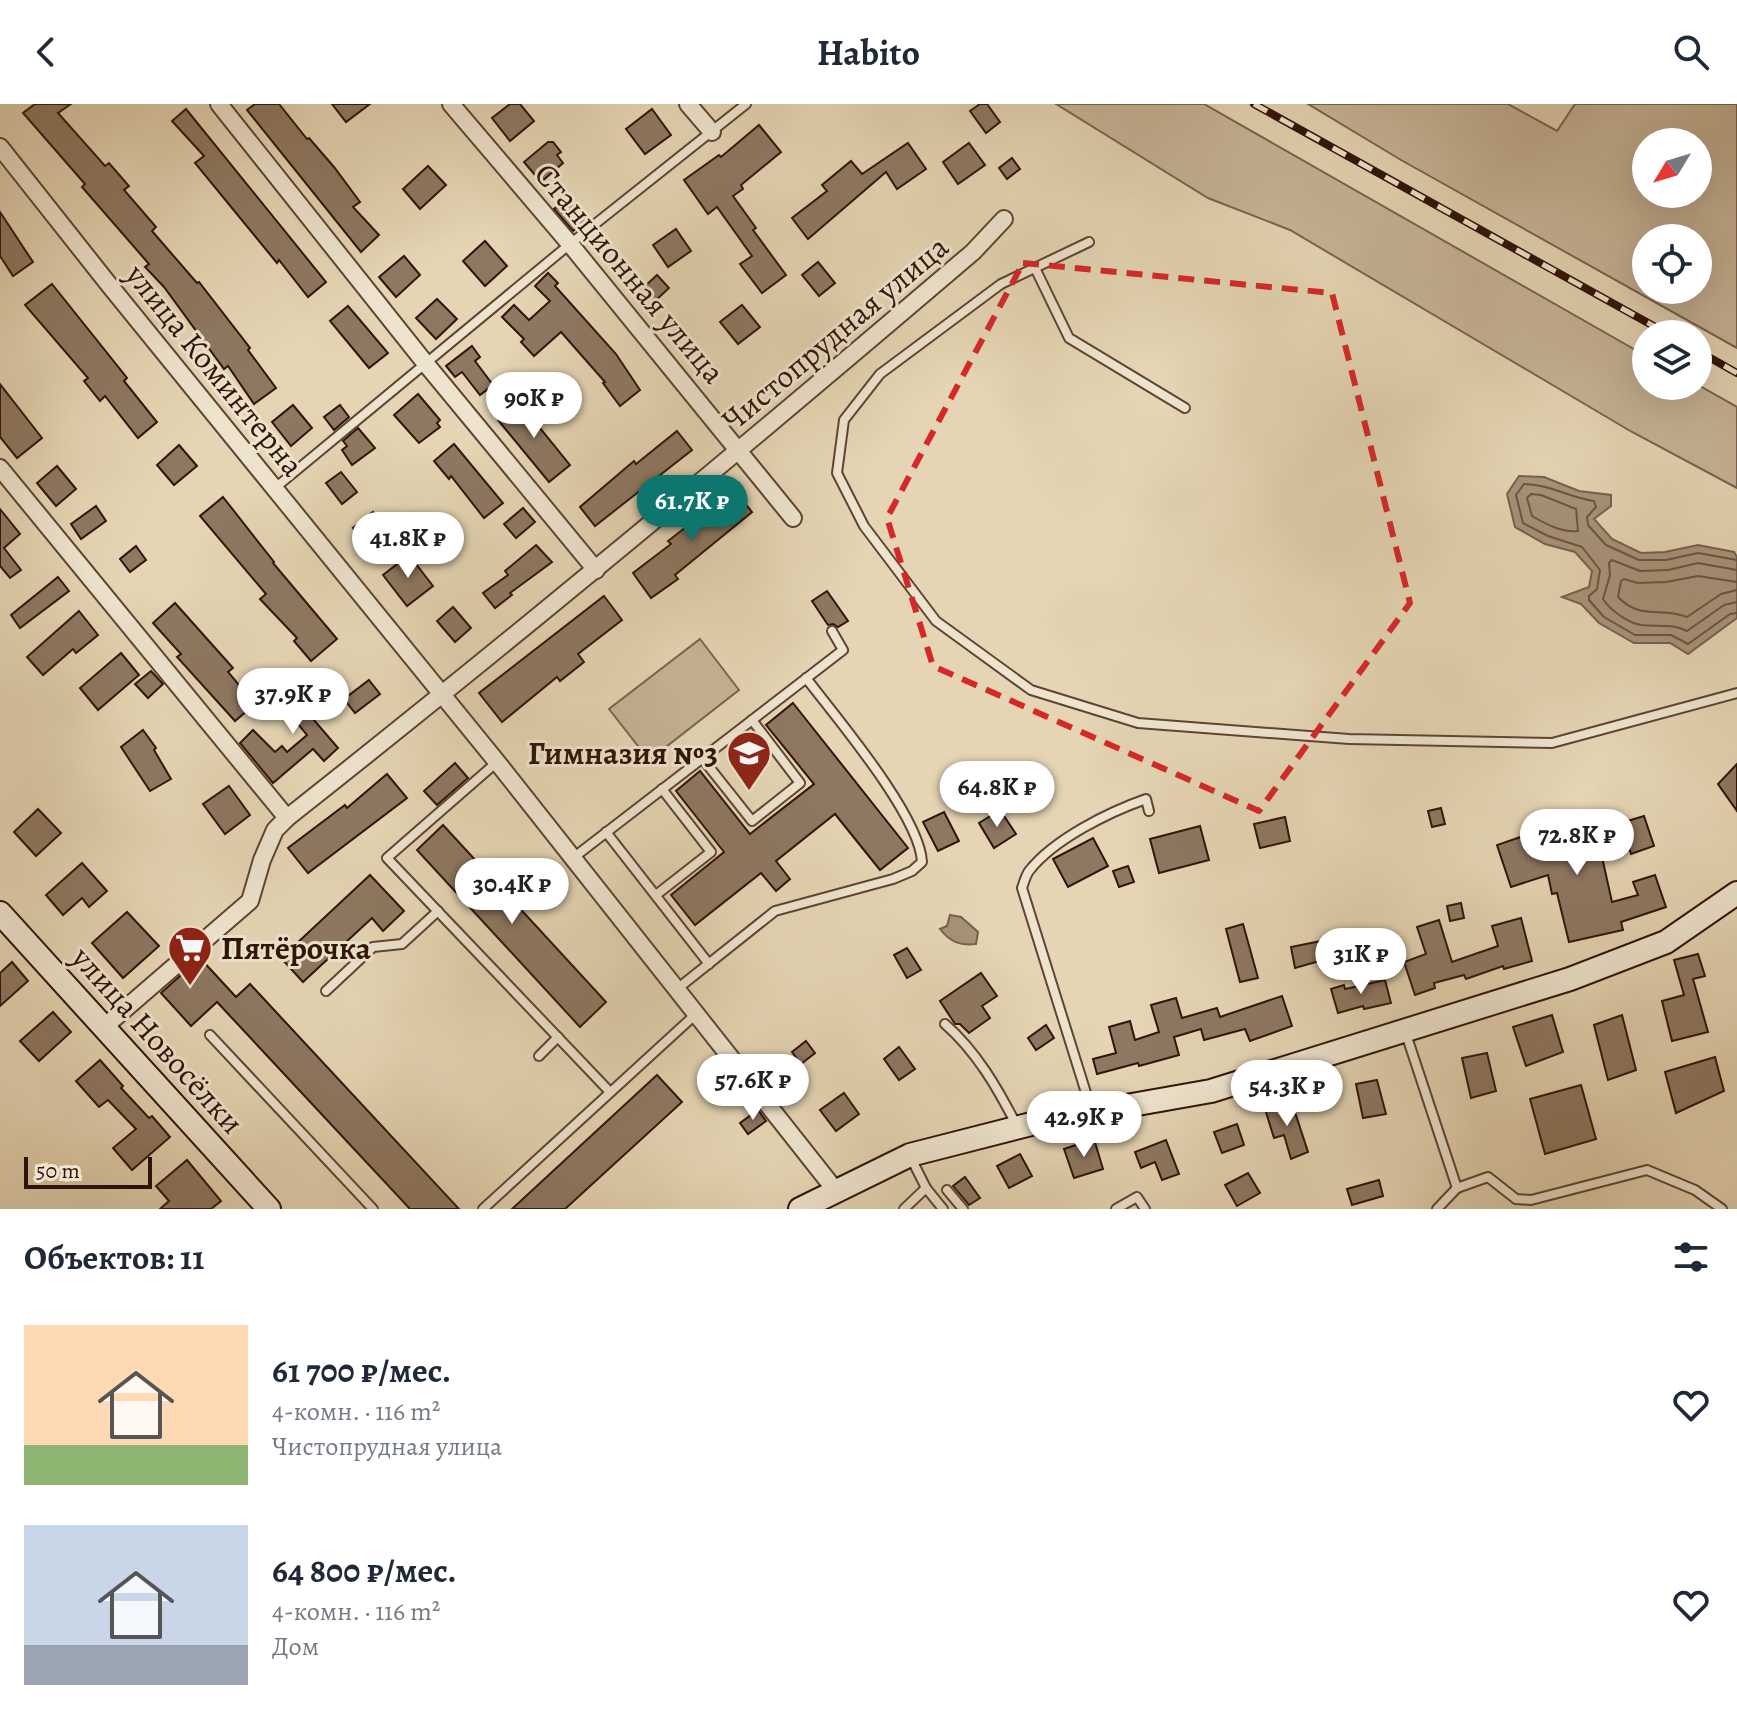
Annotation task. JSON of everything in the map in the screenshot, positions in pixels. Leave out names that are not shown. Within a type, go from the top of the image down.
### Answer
[{"type":"main road","points":[[800,1209],[910,1155],[1017,1127],[1211,1091],[1570,979],[1666,942],[1737,893]]},
{"type":"main road","name":"улица Новосёлки","points":[[0,913],[269,1209]]},
{"type":"street","points":[[219,104],[426,364],[596,570]]},
{"type":"street","name":"Станционная улица","points":[[451,104],[570,244],[793,518]]},
{"type":"street","points":[[688,104],[712,132]]},
{"type":"street","name":"улица Коминтерна","points":[[0,147],[497,762],[836,1191]]},
{"type":"street","name":"Чистопрудная улица","points":[[103,1028],[250,901],[275,830],[287,818],[443,695],[740,451],[973,252],[1004,219]]},
{"type":"street","points":[[0,468],[287,818]]},
{"type":"lane","points":[[275,488],[570,244],[746,104]]},
{"type":"lane","points":[[1089,242],[1001,284],[880,374],[844,420],[837,473],[864,526],[936,621],[1031,690],[1138,723],[1349,739],[1552,743],[1737,693]]},
{"type":"lane","points":[[1035,268],[1069,338],[1185,408]]},
{"type":"lane","points":[[573,858],[843,650],[832,631]]},
{"type":"lane","points":[[676,990],[775,911],[893,879],[912,871],[922,862],[921,849],[889,791],[806,678]]},
{"type":"lane","points":[[702,758],[752,821],[800,783],[752,720]]},
{"type":"lane","points":[[497,762],[387,858],[610,1092]]},
{"type":"lane","points":[[656,895],[711,852],[662,789]]},
{"type":"lane","points":[[1092,1113],[1022,888],[1028,872],[1061,843],[1121,808],[1146,799],[1149,811]]},
{"type":"lane","points":[[606,832],[709,964]]},
{"type":"lane","points":[[326,991],[373,947],[402,944],[438,911]]},
{"type":"lane","points":[[483,1209],[697,1013]]},
{"type":"lane","points":[[945,1024],[966,1043],[1003,1099],[1017,1127]]},
{"type":"lane","points":[[1405,1030],[1457,1188]]},
{"type":"lane","points":[[210,1035],[373,1209]]},
{"type":"lane","points":[[539,1056],[558,1037]]},
{"type":"lane","points":[[910,1155],[926,1188],[943,1209]]},
{"type":"lane","points":[[1437,1209],[1457,1188],[1488,1177],[1516,1199],[1531,1205],[1647,1170],[1695,1190],[1722,1209]]},
{"type":"lane","points":[[904,1209],[926,1188]]},
{"type":"lane","points":[[947,1190],[963,1209]]},
{"type":"lane","points":[[1116,1209],[1137,1197],[1145,1209]]},
{"type":"highlighted area","points":[[1023,263],[1332,293],[1410,603],[1259,811],[933,666],[887,518]]},
{"type":"shaded area","points":[[1056,104],[1204,104],[1632,348],[1632,400],[1712,400],[1712,393],[1737,407],[1737,488],[1632,432],[1290,230],[1208,198]]},
{"type":"shaded area","points":[[1308,104],[1508,104],[1557,131],[1575,104],[1737,104],[1737,348],[1712,334],[1712,320],[1687,320],[1658,304],[1712,304],[1712,224],[1632,224],[1632,289],[1401,160]]},
{"type":"shaded area","points":[[700,639],[739,690],[649,760],[609,709]]},
{"type":"water","points":[[1519,476],[1544,477],[1579,491],[1611,495],[1611,506],[1594,519],[1612,539],[1641,553],[1698,545],[1734,552],[1737,557],[1737,618],[1688,654],[1670,643],[1634,643],[1599,623],[1581,604],[1562,597],[1589,587],[1592,571],[1575,552],[1545,544],[1515,527],[1507,494]]},
{"type":"water","points":[[950,915],[961,917],[978,932],[976,944],[956,942],[940,929],[947,926]]},
{"type":"building","points":[[35,104],[71,104],[58,113],[105,166],[109,163],[129,186],[124,190],[156,227],[152,231],[199,282],[250,348],[248,350],[276,388],[254,404],[228,366],[224,369],[164,287],[145,267],[149,264],[23,113]]},
{"type":"building","points":[[255,104],[279,104],[360,202],[353,207],[379,235],[361,252],[247,110]]},
{"type":"building","points":[[332,104],[370,104],[346,122]]},
{"type":"building","points":[[510,104],[520,104],[534,121],[510,141],[492,118]]},
{"type":"building","points":[[980,104],[987,104],[1000,122],[986,133],[970,111]]},
{"type":"building","points":[[186,109],[326,282],[308,297],[195,163],[204,156],[172,121]]},
{"type":"building","points":[[652,109],[671,135],[645,154],[626,129]]},
{"type":"building","points":[[759,125],[781,152],[741,185],[743,189],[733,196],[786,275],[762,293],[740,264],[752,256],[717,207],[708,214],[684,180],[719,155],[721,157]]},
{"type":"building","points":[[548,142],[553,142],[561,152],[557,155],[563,163],[541,182],[524,162]]},
{"type":"building","points":[[908,143],[926,169],[897,189],[886,172],[808,239],[792,218],[827,191],[822,185],[851,161],[862,174]]},
{"type":"building","points":[[969,143],[985,165],[958,184],[943,162]]},
{"type":"building","points":[[1012,158],[1020,169],[1007,179],[999,168]]},
{"type":"building","points":[[428,166],[446,185],[420,209],[403,189]]},
{"type":"building","points":[[569,197],[588,220],[573,231],[554,209]]},
{"type":"building","points":[[0,212],[33,262],[13,276],[0,256]]},
{"type":"building","points":[[676,229],[691,251],[668,267],[653,245]]},
{"type":"building","points":[[485,241],[507,266],[485,286],[463,261]]},
{"type":"building","points":[[404,256],[420,275],[396,297],[379,277]]},
{"type":"building","points":[[818,262],[835,283],[819,296],[802,275]]},
{"type":"building","points":[[548,273],[558,283],[555,286],[616,354],[640,390],[620,406],[605,382],[561,332],[534,356],[521,342],[524,339],[502,317],[514,305],[529,320],[550,301],[535,286]]},
{"type":"building","points":[[657,275],[669,288],[654,302],[642,289]]},
{"type":"building","points":[[52,284],[127,378],[124,381],[157,422],[138,438],[105,396],[100,401],[84,381],[88,378],[25,305]]},
{"type":"building","points":[[437,299],[457,319],[436,339],[416,318]]},
{"type":"building","points":[[742,305],[760,327],[738,344],[720,322]]},
{"type":"building","points":[[348,306],[388,353],[369,368],[330,321]]},
{"type":"building","points":[[472,346],[480,357],[475,361],[493,385],[480,395],[462,372],[455,377],[446,366]]},
{"type":"building","points":[[0,384],[42,438],[17,458],[0,437]]},
{"type":"building","points":[[418,394],[440,420],[437,423],[440,427],[419,443],[394,415]]},
{"type":"building","points":[[523,398],[536,413],[531,417],[570,465],[549,482],[498,420]]},
{"type":"building","points":[[293,405],[312,428],[291,446],[272,422]]},
{"type":"building","points":[[340,405],[349,417],[334,430],[324,417]]},
{"type":"building","points":[[358,428],[375,448],[352,465],[342,450],[347,446],[343,441]]},
{"type":"building","points":[[677,431],[692,450],[595,526],[580,507],[634,461],[636,464]]},
{"type":"building","points":[[454,444],[503,503],[484,518],[451,476],[449,479],[434,461]]},
{"type":"building","points":[[179,445],[197,466],[174,485],[157,465]]},
{"type":"building","points":[[57,466],[76,489],[56,506],[37,483]]},
{"type":"building","points":[[341,472],[357,492],[342,504],[326,483]]},
{"type":"building","points":[[734,490],[752,512],[675,575],[678,579],[651,598],[633,573],[671,544],[668,541]]},
{"type":"building","points":[[223,497],[337,639],[311,661],[294,641],[297,638],[260,599],[266,594],[200,516]]},
{"type":"building","points":[[96,506],[106,521],[81,539],[71,524]]},
{"type":"building","points":[[523,508],[535,522],[516,538],[504,524]]},
{"type":"building","points":[[0,509],[20,534],[4,548],[21,570],[10,578],[0,566]]},
{"type":"building","points":[[373,512],[387,528],[367,545],[353,528]]},
{"type":"building","points":[[536,545],[552,562],[495,608],[483,593],[508,575],[505,571]]},
{"type":"building","points":[[136,546],[146,560],[130,572],[120,559]]},
{"type":"building","points":[[409,555],[433,586],[407,606],[383,575]]},
{"type":"building","points":[[58,577],[69,591],[20,628],[11,615]]},
{"type":"building","points":[[827,591],[848,621],[838,627],[828,625],[812,601]]},
{"type":"building","points":[[604,596],[622,620],[578,654],[584,662],[560,681],[557,677],[502,722],[479,693]]},
{"type":"building","points":[[175,603],[233,668],[228,672],[255,704],[235,721],[177,657],[181,654],[153,623]]},
{"type":"building","points":[[453,607],[471,628],[455,642],[437,621]]},
{"type":"building","points":[[79,611],[98,635],[76,653],[73,649],[43,675],[27,657]]},
{"type":"building","points":[[121,653],[139,675],[98,710],[80,688]]},
{"type":"building","points":[[151,671],[163,684],[148,698],[135,684]]},
{"type":"building","points":[[369,680],[380,694],[355,713],[344,699]]},
{"type":"building","points":[[307,681],[328,707],[313,719],[338,748],[324,761],[313,749],[273,783],[240,743],[253,730],[275,752],[282,746],[287,752],[307,735],[281,703]]},
{"type":"building","points":[[793,703],[908,848],[880,870],[835,814],[776,861],[790,879],[776,891],[761,873],[695,925],[671,895],[724,852],[676,791],[700,771],[750,834],[814,784],[766,725]]},
{"type":"building","points":[[143,730],[171,779],[150,791],[121,747]]},
{"type":"building","points":[[455,763],[468,778],[437,805],[424,791]]},
{"type":"building","points":[[1737,764],[1737,811],[1718,784]]},
{"type":"building","points":[[387,774],[407,798],[308,873],[288,848],[345,805],[347,808]]},
{"type":"building","points":[[229,786],[250,815],[225,834],[203,804]]},
{"type":"building","points":[[1441,808],[1445,824],[1432,827],[1428,811]]},
{"type":"building","points":[[38,809],[61,833],[36,856],[14,832]]},
{"type":"building","points":[[1000,810],[1016,834],[994,848],[979,823]]},
{"type":"building","points":[[1589,811],[1612,902],[1638,895],[1633,882],[1655,875],[1666,907],[1621,922],[1623,930],[1569,942],[1557,893],[1552,894],[1548,875],[1511,887],[1497,845]]},
{"type":"building","points":[[944,812],[959,841],[938,851],[923,822]]},
{"type":"building","points":[[1644,816],[1654,846],[1631,854],[1621,823]]},
{"type":"building","points":[[1285,817],[1290,841],[1260,848],[1254,824]]},
{"type":"building","points":[[443,825],[606,1002],[580,1027],[417,850]]},
{"type":"building","points":[[1200,826],[1209,860],[1159,873],[1150,839]]},
{"type":"building","points":[[1093,838],[1108,866],[1068,887],[1053,859]]},
{"type":"building","points":[[82,863],[107,891],[89,907],[82,898],[63,915],[46,895]]},
{"type":"building","points":[[1128,866],[1134,882],[1119,887],[1113,871]]},
{"type":"building","points":[[370,875],[404,911],[383,931],[372,918],[303,982],[281,958]]},
{"type":"building","points":[[1461,903],[1464,918],[1450,921],[1447,906]]},
{"type":"building","points":[[127,912],[159,946],[123,978],[92,943]]},
{"type":"building","points":[[1521,918],[1532,961],[1504,969],[1503,966],[1466,979],[1464,975],[1434,983],[1435,988],[1415,995],[1404,962],[1426,954],[1417,927],[1439,920],[1452,962],[1498,946],[1492,926]]},
{"type":"building","points":[[1243,924],[1258,978],[1240,982],[1226,929]]},
{"type":"building","points":[[1326,940],[1330,958],[1295,968],[1291,947]]},
{"type":"building","points":[[907,948],[921,970],[907,978],[894,955]]},
{"type":"building","points":[[1698,954],[1705,976],[1693,979],[1708,1032],[1672,1041],[1662,1001],[1684,995],[1674,960]]},
{"type":"building","points":[[200,958],[236,997],[250,984],[459,1209],[410,1209],[217,1002],[191,1026],[161,993]]},
{"type":"building","points":[[12,962],[28,981],[0,1006],[0,973]]},
{"type":"building","points":[[981,973],[997,996],[982,1006],[990,1018],[969,1033],[960,1024],[955,1024],[940,1001]]},
{"type":"building","points":[[1385,980],[1391,1003],[1338,1013],[1331,989]]},
{"type":"building","points":[[1282,996],[1292,1026],[1250,1041],[1245,1029],[1204,1040],[1201,1029],[1174,1037],[1179,1055],[1097,1074],[1093,1059],[1116,1053],[1109,1027],[1130,1021],[1135,1040],[1159,1032],[1151,1005],[1176,998],[1182,1018],[1217,1008],[1220,1017]]},
{"type":"building","points":[[53,1012],[71,1032],[39,1061],[20,1041]]},
{"type":"building","points":[[1552,1015],[1563,1052],[1526,1066],[1513,1027]]},
{"type":"building","points":[[1622,1015],[1636,1070],[1608,1080],[1594,1025]]},
{"type":"building","points":[[1046,1025],[1054,1038],[1036,1050],[1028,1038]]},
{"type":"building","points":[[806,1041],[815,1053],[801,1064],[792,1052]]},
{"type":"building","points":[[899,1047],[915,1069],[899,1080],[884,1059]]},
{"type":"building","points":[[1487,1053],[1496,1091],[1471,1098],[1462,1058]]},
{"type":"building","points":[[1715,1057],[1724,1091],[1676,1113],[1665,1072]]},
{"type":"building","points":[[100,1060],[123,1086],[121,1088],[170,1137],[132,1170],[113,1148],[136,1129],[108,1100],[99,1107],[76,1081]]},
{"type":"building","points":[[657,1075],[682,1102],[565,1209],[512,1209]]},
{"type":"building","points":[[1377,1080],[1386,1114],[1363,1118],[1356,1084]]},
{"type":"building","points":[[1581,1085],[1596,1139],[1545,1154],[1530,1099]]},
{"type":"building","points":[[844,1093],[859,1114],[836,1131],[820,1110]]},
{"type":"building","points":[[1291,1100],[1308,1152],[1291,1159],[1284,1135],[1274,1138],[1265,1109]]},
{"type":"building","points":[[758,1110],[766,1121],[748,1134],[740,1123]]},
{"type":"building","points":[[1237,1124],[1244,1145],[1222,1153],[1214,1132]]},
{"type":"building","points":[[1094,1139],[1103,1169],[1074,1178],[1064,1149]]},
{"type":"building","points":[[1166,1140],[1179,1174],[1162,1180],[1155,1162],[1141,1168],[1135,1152]]},
{"type":"building","points":[[1020,1154],[1032,1176],[1009,1188],[997,1166]]},
{"type":"building","points":[[187,1160],[221,1201],[211,1209],[160,1209],[169,1201],[156,1186]]},
{"type":"building","points":[[1248,1173],[1260,1193],[1237,1206],[1225,1185]]},
{"type":"building","points":[[965,1177],[980,1198],[969,1205],[953,1186]]},
{"type":"building","points":[[1379,1180],[1383,1196],[1352,1205],[1347,1189]]},
{"type":"railway","points":[[1254,104],[1643,320]]},
{"type":"railway","points":[[1712,359],[1737,373]]},
{"type":"place","name":"Гимназия №3","points":[[749,792]]},
{"type":"place","name":"Пятёрочка","points":[[190,987]]}]
